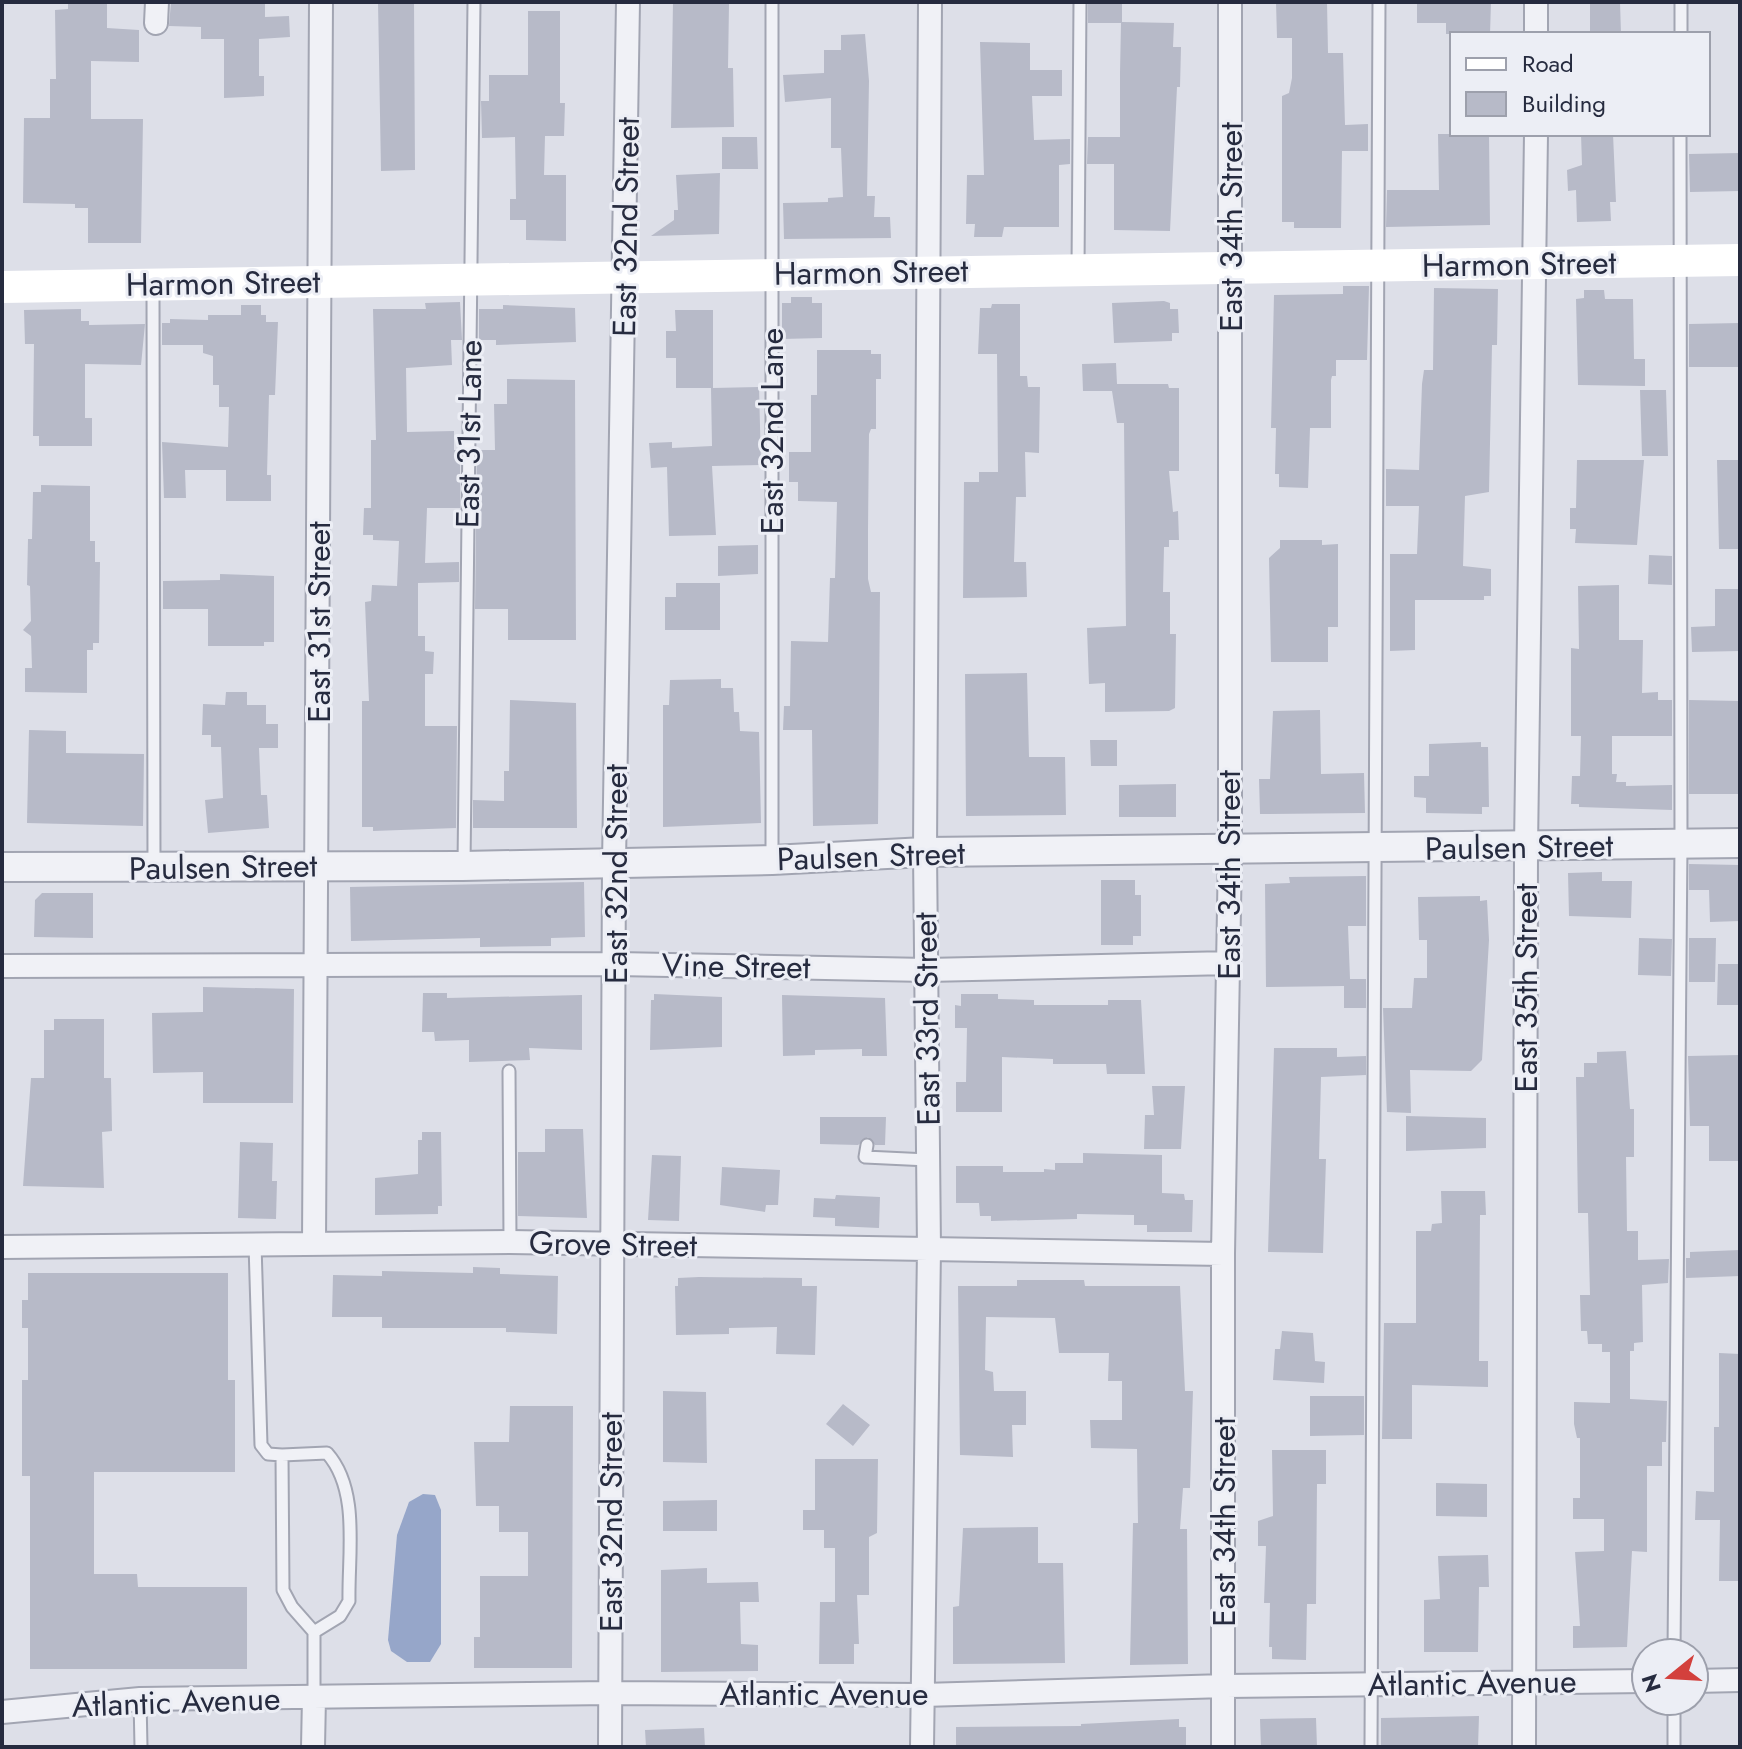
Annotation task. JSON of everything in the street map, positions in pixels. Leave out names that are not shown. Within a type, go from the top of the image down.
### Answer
[{"type":"main road","name":"Harmon Street","points":[[2,287],[1740,260]]},
{"type":"street","name":"East 31st Street","points":[[314,1243],[321,2]]},
{"type":"street","name":"East 32nd Street","points":[[610,1747],[616,964],[614,863],[626,277],[628,2]]},
{"type":"street","name":"East 33rd Street","points":[[922,1747],[929,1249],[925,852],[930,2]]},
{"type":"street","name":"East 34th Street","points":[[1223,1747],[1223,1254],[1230,851],[1230,2]]},
{"type":"street","points":[[1536,2],[1536,32]]},
{"type":"street","name":"East 35th Street","points":[[1524,1747],[1526,847],[1536,136]]},
{"type":"street","name":"Paulsen Street","points":[[2,867],[463,866],[772,860],[925,852],[1740,843]]},
{"type":"street","name":"Vine Street","points":[[2,966],[616,964],[927,970],[1229,963]]},
{"type":"street","name":"Grove Street","points":[[2,1247],[510,1242],[1223,1254]]},
{"type":"street","points":[[1710,1681],[1740,1680]]},
{"type":"street","name":"Atlantic Avenue","points":[[2,1712],[140,1699],[610,1693],[923,1695],[1225,1686],[1630,1681]]},
{"type":"street","points":[[313,1747],[314,1697]]},
{"type":"lane","name":"East 31st Lane","points":[[463,866],[474,2]]},
{"type":"lane","name":"East 32nd Lane","points":[[772,2],[772,860]]},
{"type":"lane","points":[[1078,270],[1080,2]]},
{"type":"lane","points":[[1371,1747],[1378,849],[1379,2]]},
{"type":"lane","points":[[1681,2],[1681,32]]},
{"type":"lane","points":[[1674,1637],[1681,844],[1680,136]]},
{"type":"lane","points":[[153,283],[154,868]]},
{"type":"lane","points":[[509,1071],[510,1242]]},
{"type":"lane","points":[[867,1145],[865,1157],[928,1160]]},
{"type":"lane","points":[[255,1244],[261,1445],[268,1454],[327,1453],[341,1469],[347,1488],[349,1601],[340,1616],[314,1632]]},
{"type":"lane","points":[[282,1455],[283,1590],[292,1607],[314,1632],[314,1697]]},
{"type":"lane","points":[[140,1699],[141,1747]]},
{"type":"lane","points":[[1674,1717],[1674,1747]]},
{"type":"water","points":[[423,1494],[435,1495],[441,1510],[441,1644],[430,1662],[407,1662],[391,1651],[388,1640],[397,1535],[409,1502]]},
{"type":"building","points":[[68,2],[107,2],[107,28],[139,30],[139,62],[91,61],[91,119],[143,119],[141,243],[88,243],[88,208],[75,208],[75,204],[23,203],[24,118],[50,118],[50,79],[56,79],[55,10],[68,9]]},
{"type":"building","points":[[171,2],[265,2],[265,17],[289,16],[290,37],[259,39],[259,76],[264,76],[264,96],[224,98],[224,39],[201,39],[201,27],[169,26]]},
{"type":"building","points":[[378,2],[414,2],[415,170],[381,171]]},
{"type":"building","points":[[673,2],[729,4],[728,68],[733,68],[734,127],[671,128]]},
{"type":"building","points":[[1088,2],[1122,2],[1122,22],[1174,23],[1173,47],[1181,47],[1170,231],[1114,230],[1114,164],[1087,164],[1088,137],[1120,137],[1121,23],[1088,23]]},
{"type":"building","points":[[1276,2],[1327,2],[1328,53],[1343,53],[1345,125],[1368,124],[1368,151],[1342,151],[1341,228],[1294,228],[1294,222],[1282,222],[1282,96],[1289,93],[1292,78],[1292,38],[1277,38]]},
{"type":"building","points":[[1417,2],[1491,2],[1490,32],[1446,34],[1446,23],[1417,23]]},
{"type":"building","points":[[1590,2],[1620,2],[1621,32],[1590,32]]},
{"type":"building","points":[[528,11],[560,11],[560,103],[565,103],[564,136],[545,136],[544,175],[566,175],[566,241],[526,240],[526,220],[510,220],[510,199],[516,199],[515,137],[482,138],[481,101],[489,101],[489,75],[528,75]]},
{"type":"building","points":[[865,34],[869,81],[867,196],[875,196],[874,217],[890,217],[891,238],[784,239],[783,203],[828,202],[828,198],[843,197],[841,148],[831,148],[831,98],[785,102],[783,75],[824,73],[824,50],[841,50],[841,35]]},
{"type":"building","points":[[980,42],[1030,43],[1030,70],[1062,70],[1062,96],[1032,96],[1034,140],[1070,139],[1070,164],[1059,165],[1059,227],[1004,227],[1002,237],[974,237],[975,224],[966,224],[967,175],[984,175]]},
{"type":"building","points":[[1438,134],[1489,136],[1490,225],[1386,227],[1387,190],[1439,190]]},
{"type":"building","points":[[1581,136],[1613,136],[1616,202],[1610,202],[1611,221],[1577,222],[1576,190],[1568,191],[1567,170],[1582,165]]},
{"type":"building","points":[[722,137],[757,137],[758,169],[722,169]]},
{"type":"building","points":[[1740,153],[1740,191],[1690,192],[1689,154]]},
{"type":"building","points":[[720,173],[719,234],[651,236],[674,220],[674,210],[678,210],[676,175]]},
{"type":"building","points":[[1343,286],[1369,286],[1367,360],[1336,360],[1336,376],[1332,376],[1331,380],[1331,428],[1310,428],[1308,488],[1279,487],[1279,474],[1275,474],[1276,428],[1271,428],[1274,295],[1343,294]]},
{"type":"building","points":[[1434,288],[1498,289],[1497,345],[1492,345],[1489,492],[1465,496],[1463,566],[1491,569],[1491,596],[1484,596],[1484,600],[1415,600],[1415,650],[1390,651],[1390,554],[1417,554],[1419,506],[1386,506],[1386,469],[1419,470],[1422,384],[1424,370],[1433,370]]},
{"type":"building","points":[[1584,290],[1604,290],[1605,299],[1633,299],[1634,359],[1645,359],[1645,386],[1578,385],[1576,299],[1584,298]]},
{"type":"building","points":[[791,297],[812,297],[812,303],[822,303],[822,338],[782,339],[782,303],[791,303]]},
{"type":"building","points":[[460,302],[462,340],[451,340],[452,365],[406,368],[407,432],[454,431],[454,450],[460,450],[460,508],[427,508],[425,563],[459,562],[459,582],[418,583],[418,636],[425,636],[425,651],[434,652],[433,674],[425,674],[425,726],[457,726],[456,828],[373,831],[373,827],[362,827],[362,701],[369,701],[365,602],[371,601],[372,585],[397,586],[399,541],[373,540],[373,535],[363,535],[364,508],[371,508],[371,440],[376,440],[373,309],[426,309],[425,303]]},
{"type":"building","points":[[1112,303],[1170,303],[1170,309],[1178,309],[1179,333],[1172,333],[1172,341],[1114,343]]},
{"type":"building","points":[[992,304],[1020,304],[1020,376],[1027,376],[1028,387],[1040,387],[1039,453],[1025,452],[1026,497],[1016,497],[1014,562],[1026,562],[1027,597],[963,598],[964,482],[979,482],[979,472],[998,472],[997,354],[978,354],[980,308],[991,308]]},
{"type":"building","points":[[241,305],[261,305],[261,315],[266,315],[266,322],[278,322],[275,395],[269,395],[267,475],[271,475],[271,501],[226,501],[226,470],[185,470],[186,498],[164,498],[162,442],[228,447],[229,407],[219,407],[219,385],[213,385],[213,356],[203,353],[203,345],[162,345],[162,323],[170,323],[170,319],[208,320],[208,315],[241,315]]},
{"type":"building","points":[[503,305],[575,308],[576,342],[496,345],[496,340],[479,340],[479,309],[503,309]]},
{"type":"building","points":[[81,309],[81,321],[89,321],[89,325],[145,324],[141,365],[85,364],[85,418],[92,418],[92,446],[39,446],[39,436],[33,436],[34,344],[25,344],[24,310]]},
{"type":"building","points":[[675,310],[713,310],[713,388],[759,387],[761,465],[712,466],[716,535],[669,536],[667,467],[651,468],[649,443],[672,442],[672,448],[712,446],[711,388],[676,388],[676,358],[666,358],[666,331],[676,331]]},
{"type":"building","points":[[1740,323],[1740,367],[1689,367],[1689,324]]},
{"type":"building","points":[[817,350],[871,350],[871,354],[881,354],[881,379],[876,379],[876,429],[871,429],[869,434],[868,529],[868,579],[871,592],[880,592],[878,824],[813,826],[812,730],[783,730],[784,706],[790,706],[791,641],[828,642],[830,578],[835,578],[837,502],[798,501],[798,482],[789,482],[789,452],[811,452],[811,395],[817,395]]},
{"type":"building","points":[[1116,363],[1117,384],[1168,384],[1169,388],[1179,388],[1179,471],[1169,471],[1173,512],[1178,511],[1179,540],[1169,540],[1169,547],[1164,547],[1163,592],[1170,592],[1170,634],[1176,634],[1175,708],[1169,711],[1105,712],[1105,683],[1089,684],[1087,628],[1126,626],[1124,423],[1117,423],[1112,391],[1083,391],[1082,364]]},
{"type":"building","points":[[507,379],[575,380],[576,640],[508,640],[508,609],[475,609],[477,450],[495,450],[494,404],[507,404]]},
{"type":"building","points":[[1640,390],[1666,390],[1668,456],[1642,456]]},
{"type":"building","points":[[1577,460],[1644,460],[1637,545],[1575,543],[1576,529],[1570,529],[1570,508],[1576,508]]},
{"type":"building","points":[[1717,460],[1740,460],[1740,549],[1719,549]]},
{"type":"building","points":[[41,485],[90,486],[90,541],[95,541],[95,562],[100,562],[99,643],[93,643],[93,650],[87,650],[87,693],[25,692],[25,668],[32,668],[31,636],[23,630],[31,621],[30,586],[27,585],[28,539],[32,539],[33,492],[41,492]]},
{"type":"building","points":[[1280,540],[1322,540],[1322,545],[1338,544],[1338,627],[1328,627],[1328,662],[1271,662],[1269,558],[1280,548]]},
{"type":"building","points":[[758,545],[758,574],[718,576],[718,546]]},
{"type":"building","points":[[1649,555],[1672,556],[1672,585],[1648,584]]},
{"type":"building","points":[[220,574],[274,576],[274,642],[264,642],[264,646],[208,646],[208,609],[163,609],[163,581],[220,580]]},
{"type":"building","points":[[676,583],[720,583],[720,630],[665,630],[665,597],[676,597]]},
{"type":"building","points":[[1619,585],[1619,640],[1643,640],[1642,693],[1658,692],[1658,700],[1672,700],[1672,736],[1612,736],[1612,774],[1617,774],[1616,782],[1626,782],[1626,786],[1672,785],[1672,810],[1579,807],[1579,804],[1571,804],[1572,776],[1580,776],[1581,736],[1571,736],[1571,648],[1579,649],[1578,586]]},
{"type":"building","points":[[1715,589],[1740,589],[1740,651],[1692,652],[1691,627],[1715,626]]},
{"type":"building","points":[[1027,673],[1029,757],[1065,757],[1066,815],[966,816],[965,674]]},
{"type":"building","points":[[721,679],[721,688],[733,688],[734,712],[739,712],[740,731],[759,732],[761,823],[663,827],[663,705],[669,705],[670,680]]},
{"type":"building","points":[[226,692],[247,692],[247,705],[266,705],[266,724],[278,724],[278,748],[259,748],[261,795],[267,795],[269,828],[208,833],[205,800],[223,798],[221,747],[211,747],[211,735],[202,735],[203,704],[225,705]]},
{"type":"building","points":[[510,700],[576,703],[577,828],[473,828],[473,800],[504,801],[504,771],[509,771]]},
{"type":"building","points":[[1689,700],[1740,701],[1740,794],[1689,794]]},
{"type":"building","points":[[1320,710],[1321,774],[1364,773],[1365,813],[1260,814],[1259,779],[1270,779],[1273,711]]},
{"type":"building","points":[[29,730],[66,731],[66,753],[144,754],[143,826],[27,823]]},
{"type":"building","points":[[1090,740],[1117,740],[1117,766],[1091,766]]},
{"type":"building","points":[[1481,742],[1481,747],[1488,747],[1489,807],[1482,807],[1482,814],[1426,813],[1426,798],[1414,797],[1414,776],[1429,776],[1429,744]]},
{"type":"building","points":[[1176,784],[1176,817],[1119,817],[1119,785]]},
{"type":"building","points":[[1689,864],[1740,865],[1740,921],[1710,922],[1709,890],[1689,890]]},
{"type":"building","points":[[1602,872],[1602,881],[1632,881],[1631,918],[1569,916],[1568,873]]},
{"type":"building","points":[[1366,876],[1366,926],[1348,926],[1350,979],[1366,979],[1366,1008],[1344,1008],[1344,986],[1266,987],[1265,884],[1290,883],[1289,877]]},
{"type":"building","points":[[1101,880],[1135,880],[1135,895],[1141,895],[1141,936],[1133,936],[1133,945],[1101,945]]},
{"type":"building","points":[[584,882],[585,937],[551,938],[551,946],[480,947],[480,938],[351,941],[350,887]]},
{"type":"building","points":[[42,893],[93,893],[93,938],[34,937],[35,900]]},
{"type":"building","points":[[1480,896],[1480,901],[1487,900],[1489,940],[1482,1060],[1471,1071],[1410,1070],[1411,1113],[1387,1112],[1383,1008],[1412,1008],[1414,978],[1427,978],[1427,940],[1419,940],[1418,897]]},
{"type":"building","points":[[1639,938],[1672,939],[1671,976],[1638,975]]},
{"type":"building","points":[[1689,938],[1716,938],[1715,982],[1689,982]]},
{"type":"building","points":[[1718,964],[1740,964],[1740,1005],[1717,1005]]},
{"type":"building","points":[[203,987],[294,989],[293,1103],[203,1103],[203,1072],[153,1073],[152,1013],[203,1012]]},
{"type":"building","points":[[423,993],[447,993],[447,998],[582,995],[582,1050],[529,1048],[530,1060],[469,1062],[469,1040],[435,1041],[434,1032],[422,1032]]},
{"type":"building","points":[[654,994],[722,997],[722,1047],[650,1050],[651,1000],[654,1000]]},
{"type":"building","points":[[961,994],[998,994],[998,999],[1034,1000],[1034,1005],[1108,1005],[1108,1000],[1141,1000],[1145,1074],[1107,1074],[1106,1064],[1053,1064],[1053,1059],[1002,1057],[1002,1112],[956,1112],[956,1082],[966,1082],[967,1028],[955,1028],[955,1005],[961,1006]]},
{"type":"building","points":[[782,995],[885,998],[887,1056],[862,1056],[862,1049],[815,1050],[815,1055],[783,1056]]},
{"type":"building","points":[[54,1019],[104,1019],[104,1078],[111,1078],[112,1131],[102,1132],[104,1188],[23,1186],[31,1078],[44,1078],[44,1030],[54,1030]]},
{"type":"building","points":[[1274,1048],[1337,1048],[1337,1057],[1366,1056],[1366,1075],[1321,1077],[1319,1159],[1326,1159],[1323,1253],[1268,1252]]},
{"type":"building","points":[[1626,1051],[1630,1109],[1634,1109],[1634,1157],[1626,1157],[1627,1231],[1638,1231],[1638,1260],[1669,1259],[1668,1283],[1642,1285],[1643,1342],[1634,1343],[1634,1351],[1630,1351],[1630,1399],[1667,1401],[1666,1442],[1662,1442],[1662,1466],[1647,1466],[1647,1552],[1632,1551],[1627,1647],[1573,1648],[1573,1626],[1580,1626],[1575,1552],[1604,1551],[1604,1519],[1573,1519],[1573,1498],[1580,1498],[1580,1438],[1577,1438],[1574,1424],[1574,1402],[1610,1403],[1610,1352],[1602,1352],[1602,1344],[1588,1344],[1587,1331],[1581,1331],[1580,1295],[1590,1295],[1588,1213],[1578,1213],[1576,1077],[1584,1077],[1584,1063],[1597,1063],[1597,1052]]},
{"type":"building","points":[[1740,1055],[1740,1161],[1709,1161],[1709,1126],[1690,1126],[1688,1056]]},
{"type":"building","points":[[1152,1086],[1185,1086],[1181,1149],[1144,1149],[1145,1115],[1154,1115]]},
{"type":"building","points":[[1406,1116],[1486,1118],[1486,1148],[1406,1151]]},
{"type":"building","points":[[820,1117],[886,1117],[885,1145],[875,1145],[868,1137],[858,1145],[820,1144]]},
{"type":"building","points":[[545,1129],[583,1129],[587,1218],[518,1216],[518,1152],[545,1152]]},
{"type":"building","points":[[422,1132],[441,1132],[442,1206],[438,1206],[438,1214],[375,1215],[375,1178],[418,1174],[418,1140],[422,1140]]},
{"type":"building","points":[[240,1142],[273,1143],[272,1181],[277,1181],[276,1219],[238,1218]]},
{"type":"building","points":[[1083,1153],[1162,1155],[1162,1193],[1184,1194],[1185,1200],[1193,1200],[1192,1232],[1147,1232],[1147,1225],[1134,1225],[1134,1215],[1077,1214],[1077,1219],[991,1221],[991,1216],[980,1216],[979,1203],[956,1203],[956,1166],[1003,1166],[1003,1172],[1044,1172],[1044,1169],[1055,1170],[1055,1163],[1083,1163]]},
{"type":"building","points":[[652,1155],[681,1156],[679,1221],[648,1220]]},
{"type":"building","points":[[722,1167],[780,1170],[778,1205],[766,1205],[765,1212],[720,1205]]},
{"type":"building","points":[[1441,1191],[1485,1191],[1486,1215],[1480,1215],[1479,1361],[1488,1361],[1488,1387],[1412,1385],[1412,1439],[1382,1439],[1384,1323],[1416,1323],[1416,1231],[1431,1231],[1432,1224],[1442,1223]]},
{"type":"building","points":[[836,1195],[880,1197],[879,1228],[835,1226],[835,1218],[813,1217],[814,1198],[835,1199]]},
{"type":"building","points":[[1740,1250],[1740,1276],[1686,1278],[1686,1258],[1690,1258],[1690,1252]]},
{"type":"building","points":[[473,1267],[500,1268],[500,1274],[558,1276],[557,1334],[506,1332],[506,1328],[382,1328],[382,1317],[332,1317],[333,1275],[382,1276],[382,1271],[473,1273]]},
{"type":"building","points":[[28,1273],[228,1273],[228,1380],[235,1380],[235,1472],[94,1472],[94,1574],[137,1574],[138,1587],[247,1587],[247,1669],[30,1669],[30,1476],[22,1476],[22,1380],[28,1380],[28,1328],[22,1328],[22,1300],[28,1300]]},
{"type":"building","points":[[678,1278],[802,1278],[802,1286],[817,1286],[815,1355],[776,1354],[777,1327],[729,1328],[729,1334],[676,1335],[675,1286],[678,1286]]},
{"type":"building","points":[[1017,1280],[1084,1280],[1085,1286],[1180,1286],[1185,1391],[1193,1391],[1190,1488],[1183,1488],[1180,1529],[1187,1529],[1188,1664],[1130,1665],[1133,1523],[1138,1523],[1137,1449],[1091,1448],[1090,1420],[1122,1420],[1122,1381],[1108,1381],[1109,1353],[1059,1353],[1055,1318],[986,1317],[985,1370],[993,1372],[994,1391],[1026,1391],[1026,1425],[1012,1425],[1013,1457],[960,1455],[958,1286],[1017,1286]]},
{"type":"building","points":[[1282,1331],[1313,1333],[1315,1361],[1325,1362],[1324,1383],[1273,1380],[1275,1349],[1280,1349]]},
{"type":"building","points":[[1719,1353],[1740,1354],[1740,1581],[1719,1581],[1720,1520],[1695,1520],[1696,1491],[1714,1492],[1714,1427],[1719,1427]]},
{"type":"building","points":[[663,1391],[706,1392],[707,1463],[663,1462]]},
{"type":"building","points":[[1310,1396],[1364,1396],[1364,1435],[1310,1436]]},
{"type":"building","points":[[843,1404],[870,1425],[853,1446],[826,1424]]},
{"type":"building","points":[[510,1406],[573,1406],[572,1668],[474,1668],[474,1637],[480,1637],[480,1576],[528,1576],[528,1532],[499,1532],[499,1506],[476,1506],[474,1442],[509,1442]]},
{"type":"building","points":[[1272,1450],[1326,1450],[1326,1484],[1317,1484],[1316,1604],[1307,1604],[1306,1660],[1272,1659],[1272,1647],[1269,1647],[1270,1603],[1264,1603],[1266,1546],[1258,1546],[1258,1521],[1273,1516]]},
{"type":"building","points":[[815,1459],[878,1459],[877,1533],[869,1537],[869,1595],[857,1595],[859,1644],[854,1644],[854,1664],[819,1664],[820,1602],[835,1602],[835,1548],[824,1548],[824,1530],[803,1530],[803,1510],[815,1510]]},
{"type":"building","points":[[1436,1483],[1487,1484],[1487,1517],[1436,1516]]},
{"type":"building","points":[[717,1500],[717,1531],[663,1531],[663,1501]]},
{"type":"building","points":[[1038,1527],[1038,1563],[1063,1563],[1065,1663],[953,1664],[953,1607],[959,1606],[963,1528]]},
{"type":"building","points":[[1488,1555],[1489,1587],[1479,1587],[1478,1652],[1424,1652],[1424,1600],[1440,1599],[1438,1556]]},
{"type":"building","points":[[707,1568],[707,1583],[758,1582],[759,1602],[740,1602],[741,1644],[758,1645],[758,1671],[661,1672],[661,1570]]},
{"type":"building","points":[[1479,1716],[1478,1747],[1381,1745],[1381,1718]]},
{"type":"building","points":[[1316,1718],[1317,1747],[1261,1747],[1260,1719]]},
{"type":"building","points":[[1179,1719],[1179,1727],[1186,1727],[1186,1747],[956,1747],[956,1727],[1081,1726]]},
{"type":"building","points":[[704,1728],[705,1747],[646,1747],[645,1730]]}]
